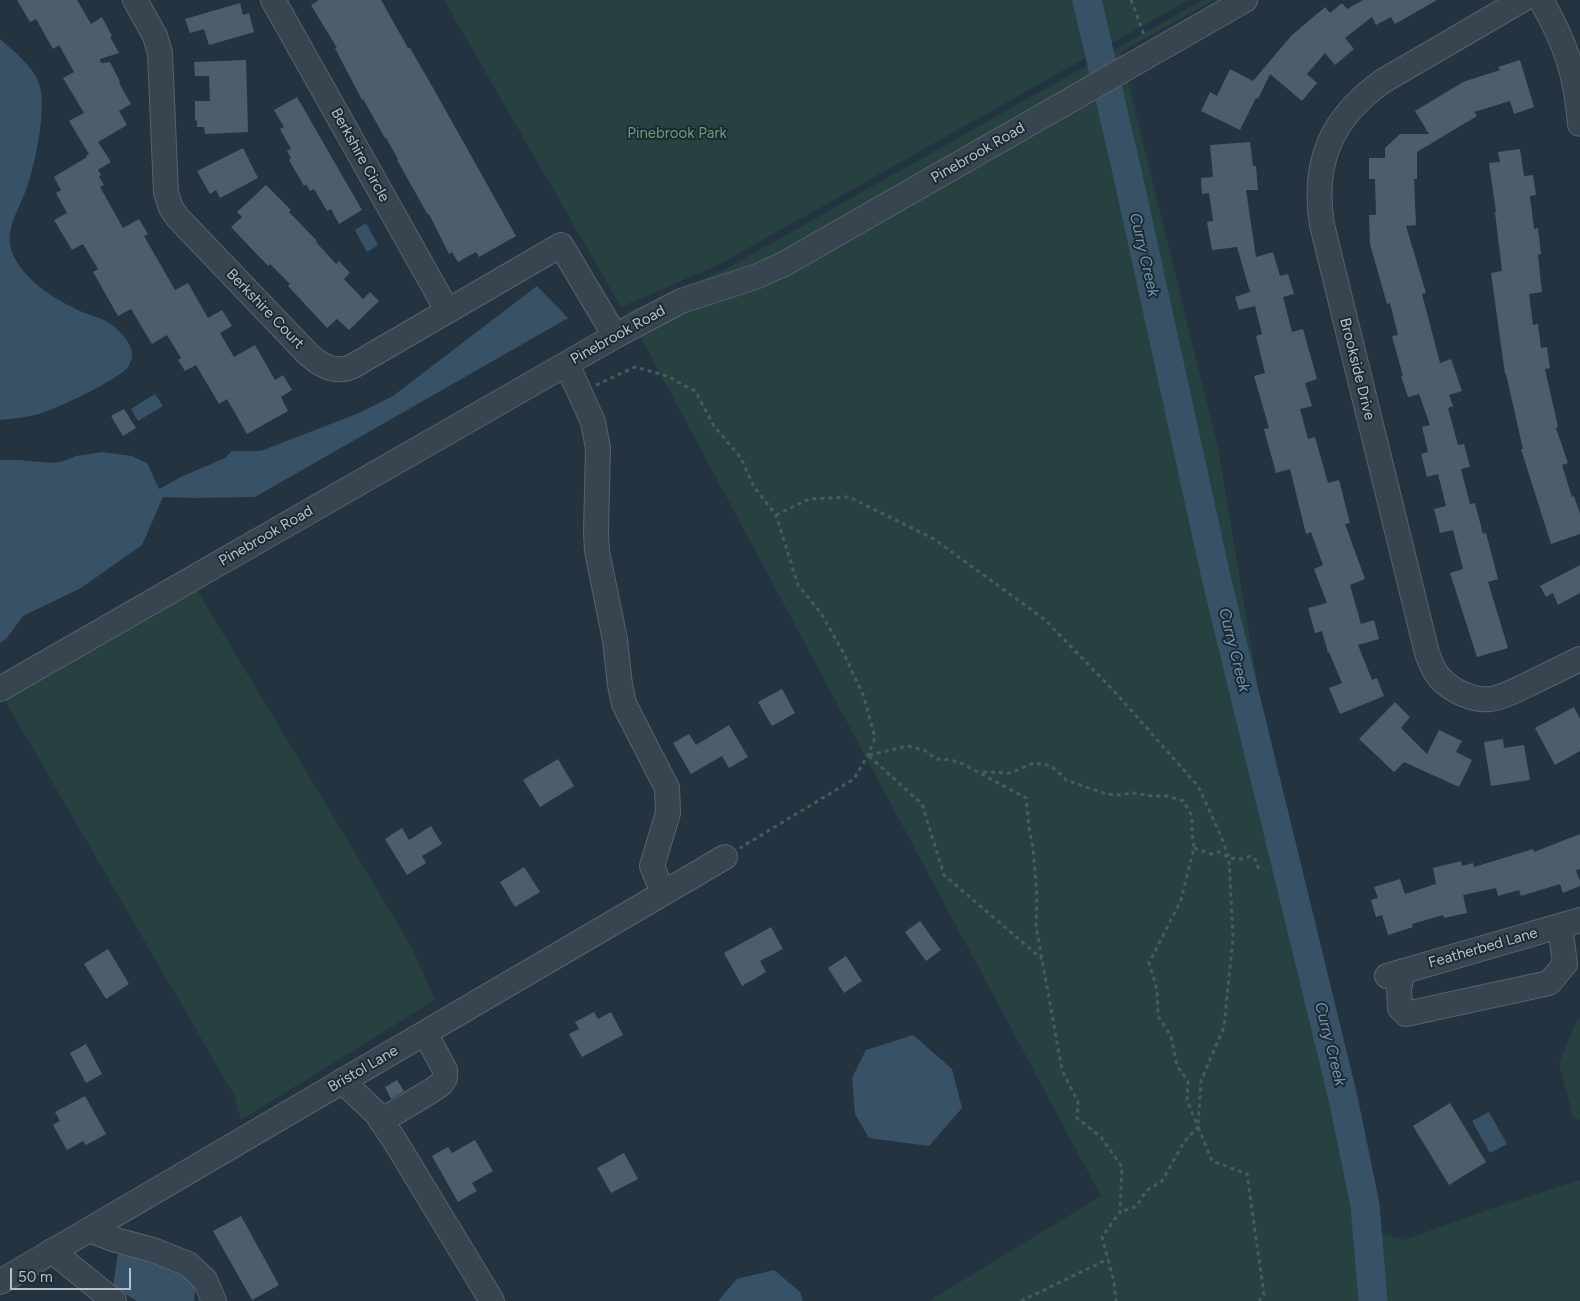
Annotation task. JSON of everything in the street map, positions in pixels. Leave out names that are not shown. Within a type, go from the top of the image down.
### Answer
[{"type":"street","name":"Berkshire Court","points":[[135,0],[155,36],[160,52],[166,193],[171,208],[178,218],[318,363],[329,368],[347,368],[561,245],[615,336]]},
{"type":"street","name":"Berkshire Circle","points":[[273,0],[447,310]]},
{"type":"street","name":"Pinebrook Road","points":[[0,689],[615,336],[681,301],[755,277],[784,264],[1244,0]]},
{"type":"street","name":"Brookside Drive","points":[[1522,0],[1383,81],[1352,106],[1333,135],[1326,152],[1320,174],[1320,212],[1422,634],[1432,665],[1440,678],[1450,687],[1464,695],[1478,699],[1492,699],[1507,694],[1580,659]]},
{"type":"street","points":[[1541,0],[1554,23],[1574,75],[1580,124]]},
{"type":"street","points":[[567,364],[593,422],[598,448],[597,552],[615,640],[624,704],[667,788],[669,799],[668,813],[652,866],[663,894]]},
{"type":"street","name":"Bristol Lane","points":[[0,1282],[725,857]]},
{"type":"street","name":"Featherbed Lane","points":[[1570,923],[1565,964],[1549,983],[1406,1014],[1400,1008],[1395,974],[1570,923]]},
{"type":"street","points":[[381,1121],[431,1091],[441,1084],[445,1078],[445,1070],[425,1033]]},
{"type":"street","points":[[342,1081],[361,1098],[395,1141],[492,1301]]},
{"type":"street","points":[[89,1230],[116,1240],[154,1250],[188,1264],[205,1280],[214,1301]]},
{"type":"street","points":[[52,1251],[114,1301]]},
{"type":"path","points":[[1131,0],[1148,55]]},
{"type":"path","points":[[580,393],[635,367],[667,376],[696,391],[714,426],[740,458],[754,487],[776,516],[798,585],[821,613],[844,654],[864,697],[875,738],[868,755],[854,778],[725,857]]},
{"type":"path","points":[[776,516],[809,499],[849,497],[934,539],[1044,619],[1112,690],[1198,786],[1222,836],[1230,858],[1233,938],[1224,1027],[1201,1081],[1198,1127],[1184,1142],[1162,1182],[1146,1191],[1137,1206],[1120,1212]]},
{"type":"path","points":[[868,755],[908,746],[924,750],[936,759],[952,760],[979,772],[1026,798],[1029,828],[1034,848],[1037,896],[1036,926],[1062,1070],[1078,1102],[1076,1118],[1101,1137],[1122,1168],[1120,1212],[1102,1238],[1114,1282],[1116,1301]]},
{"type":"path","points":[[868,755],[922,804],[944,875],[1042,959]]},
{"type":"path","points":[[979,772],[1010,773],[1034,763],[1049,765],[1057,770],[1066,780],[1106,794],[1134,793],[1168,796],[1183,801],[1189,809],[1192,816],[1194,848],[1181,900],[1149,964],[1157,989],[1158,1016],[1171,1036],[1177,1066],[1188,1081],[1187,1100],[1212,1161],[1247,1174],[1264,1295],[1259,1301]]},
{"type":"path","points":[[1194,848],[1211,854],[1218,852],[1230,858],[1242,859],[1251,856],[1255,858],[1260,872]]},
{"type":"path","points":[[1021,1301],[1108,1259]]},
{"type":"green space","name":"Pinebrook Park","points":[[444,0],[1188,0],[720,264],[621,307]]},
{"type":"green space","points":[[1203,0],[1214,0],[1121,52],[1122,60],[780,256],[630,317],[627,312],[724,270]]},
{"type":"green space","points":[[1127,77],[1218,448],[1276,795],[1382,1234],[1404,1240],[1490,1209],[1580,1180],[1580,1301],[929,1301],[1101,1196],[638,332]]},
{"type":"green space","points":[[195,587],[411,946],[435,1000],[241,1120],[234,1095],[3,697]]},
{"type":"green space","points":[[1580,1018],[1580,1120],[1573,1118],[1559,1063],[1577,1020]]},
{"type":"water","points":[[0,39],[21,58],[35,75],[41,92],[42,105],[39,138],[32,170],[11,228],[10,242],[15,259],[28,277],[47,292],[67,304],[114,326],[130,346],[132,357],[128,367],[122,372],[75,399],[39,414],[0,420]]},
{"type":"water","points":[[366,223],[378,245],[367,252],[355,230]]},
{"type":"water","points":[[537,286],[568,318],[255,497],[163,497],[142,545],[81,588],[23,616],[6,639],[0,643],[0,460],[52,463],[76,456],[102,452],[132,456],[147,463],[159,489],[183,476],[225,458],[232,451],[261,451],[359,413],[393,396]]},
{"type":"water","points":[[155,394],[163,406],[138,421],[131,409]]},
{"type":"water","points":[[913,1035],[952,1069],[962,1108],[929,1146],[869,1138],[855,1114],[852,1078],[866,1050]]},
{"type":"water","points":[[1489,1112],[1507,1144],[1490,1153],[1472,1121]]},
{"type":"water","points":[[119,1245],[170,1259],[196,1282],[194,1301],[137,1301],[113,1287]]},
{"type":"water","points":[[774,1270],[800,1292],[803,1301],[718,1301],[737,1279]]},
{"type":"building","points":[[17,0],[77,0],[91,24],[102,17],[119,53],[100,59],[101,63],[110,62],[131,104],[119,111],[127,125],[98,142],[111,162],[98,170],[101,175],[99,177],[104,185],[100,187],[123,228],[139,219],[148,234],[144,236],[175,290],[188,283],[208,318],[222,310],[232,326],[220,333],[234,357],[255,345],[275,380],[283,375],[292,390],[281,397],[288,411],[247,434],[227,399],[219,404],[196,365],[185,371],[178,360],[181,358],[167,335],[152,344],[131,309],[118,316],[93,272],[98,269],[83,244],[72,250],[54,220],[67,213],[56,193],[61,190],[54,177],[89,154],[69,121],[84,113],[63,78],[74,72],[59,45],[53,49],[36,19],[30,22]]},
{"type":"building","points":[[319,0],[381,0],[432,86],[516,236],[479,257],[476,252],[458,262],[452,252],[449,254],[398,159],[362,100],[335,48],[337,48],[311,5]]},
{"type":"building","points":[[1363,0],[1437,0],[1395,24],[1391,17],[1376,25],[1372,17],[1345,38],[1354,49],[1335,65],[1325,53],[1307,74],[1317,83],[1302,101],[1270,74],[1240,130],[1201,111],[1210,92],[1217,96],[1230,69],[1253,81],[1291,36],[1325,7],[1330,13],[1342,3],[1347,9]]},
{"type":"building","points":[[240,3],[243,15],[249,13],[254,32],[209,45],[204,29],[190,33],[185,19]]},
{"type":"building","points":[[246,60],[248,132],[205,134],[204,127],[197,127],[197,120],[195,121],[195,101],[210,101],[209,76],[195,76],[194,62]]},
{"type":"building","points":[[1520,60],[1534,107],[1514,114],[1510,101],[1474,112],[1477,116],[1417,152],[1417,179],[1414,179],[1416,225],[1406,226],[1426,293],[1422,294],[1440,363],[1451,359],[1462,391],[1449,395],[1453,406],[1448,408],[1458,445],[1464,444],[1470,467],[1461,469],[1470,504],[1475,503],[1483,534],[1486,533],[1498,579],[1488,582],[1508,648],[1477,657],[1450,573],[1463,569],[1453,530],[1440,533],[1434,509],[1446,506],[1438,474],[1427,477],[1421,454],[1428,452],[1422,427],[1430,425],[1419,394],[1408,397],[1401,376],[1403,376],[1392,336],[1398,335],[1390,303],[1387,304],[1370,244],[1369,215],[1376,215],[1375,179],[1369,179],[1369,158],[1385,158],[1385,148],[1400,134],[1429,134],[1415,111],[1463,82],[1500,70],[1498,67]]},
{"type":"building","points":[[297,97],[362,210],[339,224],[331,209],[327,211],[314,189],[310,191],[306,184],[304,186],[289,160],[291,158],[287,151],[291,149],[280,129],[284,127],[274,110]]},
{"type":"building","points":[[1250,142],[1253,166],[1256,166],[1258,190],[1246,190],[1256,257],[1273,252],[1280,276],[1288,274],[1294,294],[1283,297],[1292,332],[1303,329],[1317,379],[1305,383],[1312,406],[1300,409],[1308,439],[1315,437],[1328,483],[1339,480],[1350,523],[1345,524],[1365,579],[1350,585],[1361,624],[1374,620],[1379,639],[1358,645],[1372,680],[1377,678],[1384,696],[1340,714],[1329,688],[1342,683],[1328,653],[1322,631],[1315,633],[1308,608],[1327,603],[1314,569],[1323,565],[1311,532],[1306,534],[1290,469],[1276,473],[1264,429],[1269,428],[1254,376],[1265,373],[1256,336],[1262,334],[1255,306],[1239,310],[1235,297],[1250,292],[1237,247],[1212,250],[1207,222],[1213,221],[1209,193],[1202,194],[1201,178],[1213,177],[1210,145]]},
{"type":"building","points":[[243,148],[258,178],[220,198],[216,190],[210,194],[197,171]]},
{"type":"building","points":[[1520,149],[1524,176],[1533,175],[1536,195],[1530,196],[1534,229],[1538,228],[1541,254],[1538,255],[1542,292],[1529,294],[1533,325],[1538,324],[1541,348],[1547,347],[1550,368],[1545,369],[1558,427],[1556,428],[1568,463],[1562,465],[1572,497],[1574,496],[1580,514],[1580,534],[1551,544],[1521,449],[1523,449],[1505,374],[1491,273],[1502,271],[1489,163],[1500,162],[1498,152]]},
{"type":"building","points":[[266,185],[291,210],[289,212],[336,264],[339,261],[350,273],[344,279],[363,299],[370,292],[379,301],[349,330],[337,319],[327,328],[288,286],[290,284],[270,264],[268,266],[231,227],[242,217],[237,212]]},
{"type":"building","points":[[124,409],[136,428],[123,436],[111,416]]},
{"type":"building","points":[[1580,565],[1580,593],[1558,605],[1553,593],[1546,597],[1540,586]]},
{"type":"building","points":[[782,689],[795,713],[772,726],[758,702]]},
{"type":"building","points":[[1395,702],[1410,717],[1401,728],[1427,754],[1439,730],[1462,741],[1456,752],[1472,760],[1459,787],[1404,762],[1394,772],[1359,739]]},
{"type":"building","points":[[1574,707],[1580,719],[1580,751],[1555,765],[1535,728]]},
{"type":"building","points":[[729,725],[748,757],[729,768],[722,756],[691,774],[673,743],[689,734],[696,745]]},
{"type":"building","points":[[1503,739],[1504,748],[1524,745],[1530,780],[1491,786],[1484,742]]},
{"type":"building","points":[[558,759],[574,786],[540,807],[523,780]]},
{"type":"building","points":[[431,826],[442,844],[422,856],[426,863],[407,875],[385,839],[402,828],[409,840]]},
{"type":"building","points":[[1580,834],[1580,869],[1576,870],[1580,886],[1563,893],[1560,884],[1521,896],[1519,890],[1498,896],[1496,888],[1463,895],[1467,913],[1444,918],[1443,915],[1412,924],[1413,927],[1388,935],[1382,915],[1376,917],[1371,900],[1378,898],[1374,887],[1400,879],[1405,894],[1436,884],[1433,868],[1461,861],[1462,866],[1473,863],[1474,867],[1533,849],[1534,852]]},
{"type":"building","points":[[524,867],[540,892],[515,907],[500,882]]},
{"type":"building","points":[[920,921],[941,950],[926,961],[905,932]]},
{"type":"building","points":[[771,927],[783,949],[760,961],[766,972],[742,986],[724,953]]},
{"type":"building","points":[[108,949],[129,984],[106,999],[84,964]]},
{"type":"building","points":[[846,956],[862,981],[844,993],[828,968]]},
{"type":"building","points":[[594,1012],[598,1019],[611,1012],[623,1035],[582,1057],[569,1034],[579,1029],[575,1022]]},
{"type":"building","points":[[86,1044],[102,1074],[86,1083],[70,1053]]},
{"type":"building","points":[[397,1080],[404,1091],[391,1099],[385,1087]]},
{"type":"building","points":[[85,1096],[106,1134],[86,1145],[83,1141],[67,1150],[53,1125],[60,1121],[55,1112]]},
{"type":"building","points":[[1450,1103],[1486,1162],[1449,1185],[1413,1126]]},
{"type":"building","points":[[475,1140],[493,1171],[472,1183],[477,1191],[458,1202],[432,1156],[448,1147],[452,1153]]},
{"type":"building","points":[[624,1153],[638,1179],[611,1193],[597,1168]]},
{"type":"building","points":[[241,1216],[279,1285],[252,1300],[213,1231]]},
{"type":"waterway","name":"Curry Creek","points":[[1087,0],[1128,176],[1216,577],[1343,1098],[1365,1205],[1373,1301]]}]
